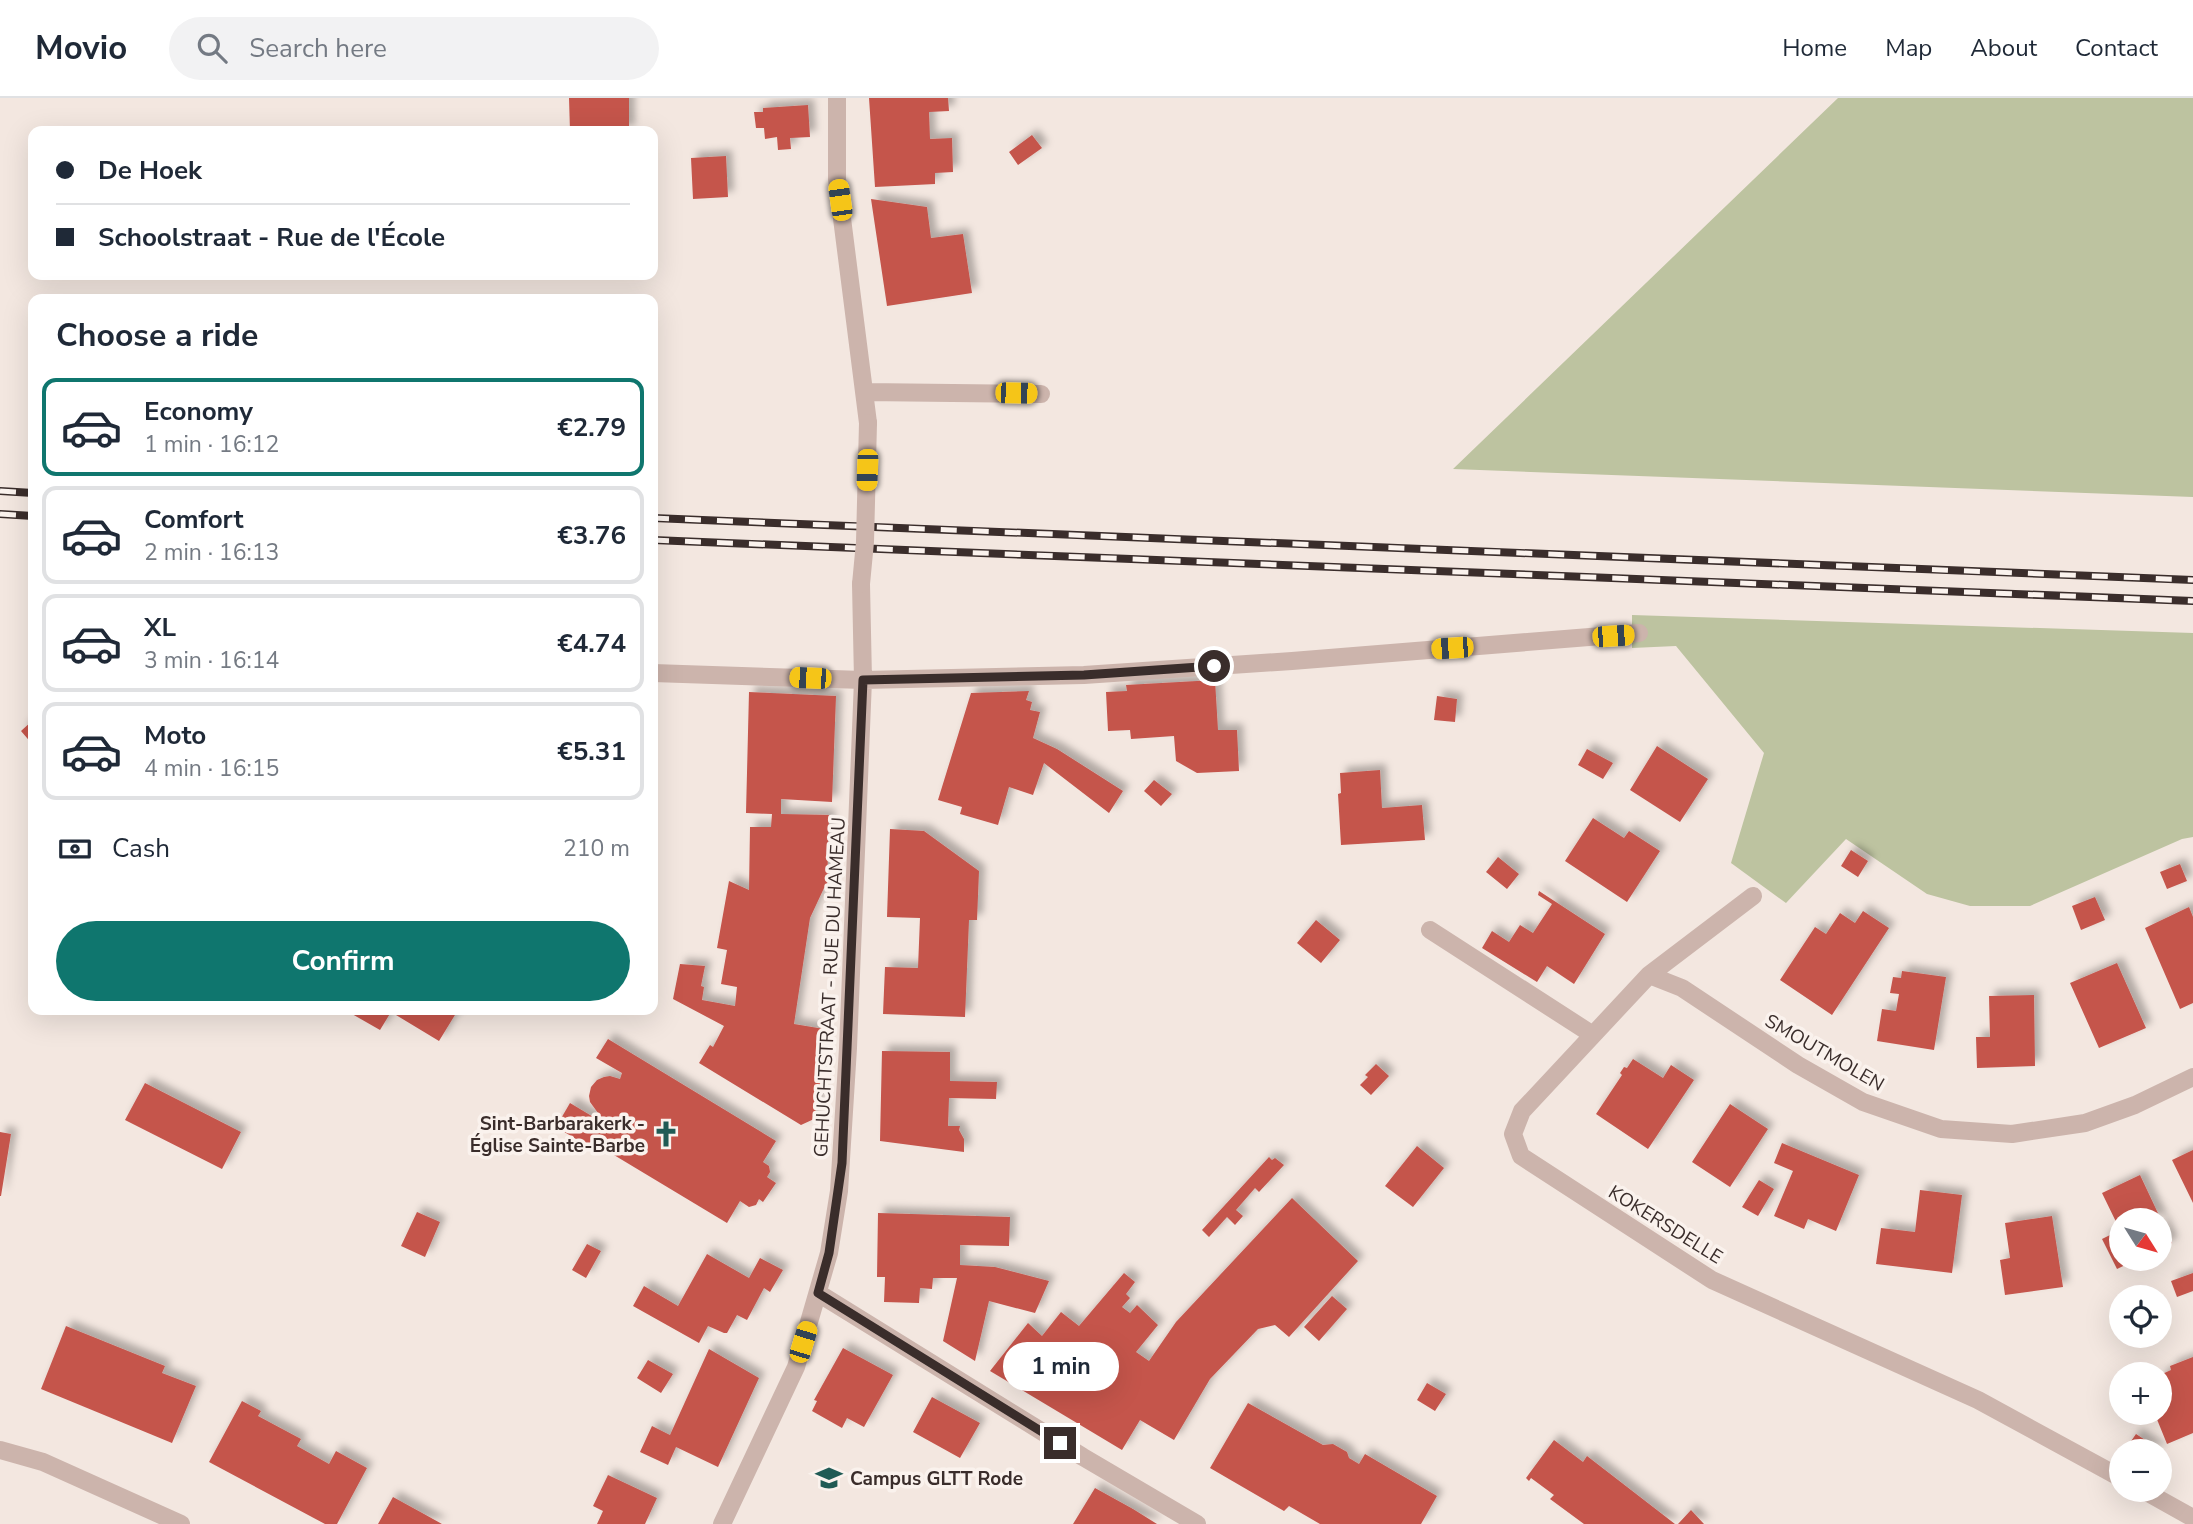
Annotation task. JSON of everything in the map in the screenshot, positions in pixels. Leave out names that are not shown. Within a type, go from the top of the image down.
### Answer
[{"type":"street","points":[[837,98],[837,179],[865,392],[1041,394]]},
{"type":"street","name":"GEHUCHTSTRAAT - RUE DU HAMEAU","points":[[722,1524],[796,1367],[829,1253],[842,1163],[863,680],[861,584],[865,542],[868,423],[865,392]]},
{"type":"street","points":[[658,673],[863,680],[1084,675],[1639,634]]},
{"type":"street","name":"KOKERSDELLE","points":[[1754,897],[1649,975],[1522,1111],[1513,1134],[1521,1156],[1712,1280],[1978,1400],[2109,1471]]},
{"type":"street","points":[[1430,930],[1593,1035]]},
{"type":"street","name":"SMOUTMOLEN","points":[[1649,975],[1682,988],[1798,1065],[1863,1102],[1941,1129],[2012,1133],[2085,1124],[2136,1105],[2193,1077]]},
{"type":"street","points":[[818,1293],[1197,1524]]},
{"type":"street","points":[[0,1450],[43,1462],[181,1524]]},
{"type":"street","points":[[2164,1502],[2193,1518]]},
{"type":"green space","points":[[1838,98],[2193,98],[2193,497],[1453,469]]},
{"type":"green space","points":[[1632,615],[2193,633],[2193,837],[2182,839],[2030,906],[1970,906],[1927,894],[1846,839],[1786,903],[1731,863],[1764,753],[1676,646],[1632,648]]},
{"type":"building","points":[[569,98],[629,98],[629,126],[570,126]]},
{"type":"building","points":[[869,98],[948,98],[949,111],[929,112],[930,139],[952,138],[953,172],[935,173],[935,184],[875,187]]},
{"type":"building","points":[[808,105],[810,137],[790,138],[791,149],[778,150],[777,137],[765,139],[764,128],[756,128],[754,112],[763,112],[763,108]]},
{"type":"building","points":[[1032,135],[1042,148],[1018,165],[1009,152]]},
{"type":"building","points":[[726,156],[728,197],[693,199],[691,158]]},
{"type":"building","points":[[871,199],[927,207],[931,238],[963,234],[972,293],[887,306]]},
{"type":"building","points":[[1215,680],[1218,730],[1237,730],[1239,771],[1197,773],[1176,761],[1174,736],[1131,739],[1130,730],[1108,731],[1106,692],[1127,691],[1126,685]]},
{"type":"building","points":[[1029,691],[1026,700],[1032,702],[1030,710],[1040,712],[1033,738],[1057,749],[1123,791],[1109,813],[1044,763],[1033,795],[1009,787],[998,825],[960,814],[962,807],[938,800],[971,693]]},
{"type":"building","points":[[749,692],[836,696],[832,802],[781,799],[781,814],[829,815],[827,889],[824,888],[810,918],[794,1024],[824,1029],[822,1077],[814,1119],[801,1125],[699,1063],[710,1045],[713,1047],[724,1026],[673,999],[680,964],[705,966],[701,986],[704,987],[702,1000],[735,1006],[737,987],[721,984],[727,950],[717,948],[729,881],[749,890],[750,827],[771,827],[772,814],[746,813]]},
{"type":"building","points":[[1437,696],[1457,699],[1455,722],[1434,720]]},
{"type":"building","points":[[28,725],[28,739],[21,731]]},
{"type":"building","points":[[1657,746],[1708,779],[1680,822],[1630,790]]},
{"type":"building","points":[[1587,749],[1613,763],[1603,779],[1578,765]]},
{"type":"building","points":[[1380,770],[1382,808],[1422,805],[1425,840],[1341,845],[1338,794],[1341,793],[1340,773]]},
{"type":"building","points":[[1154,780],[1172,794],[1161,806],[1144,791]]},
{"type":"building","points":[[1593,818],[1624,838],[1629,831],[1660,851],[1627,902],[1565,861]]},
{"type":"building","points":[[890,829],[924,831],[979,871],[977,920],[969,920],[965,1017],[883,1014],[885,967],[918,968],[920,918],[887,917]]},
{"type":"building","points":[[1851,850],[1868,861],[1858,877],[1841,866]]},
{"type":"building","points":[[1498,857],[1519,874],[1507,889],[1486,872]]},
{"type":"building","points":[[2180,864],[2187,881],[2167,889],[2160,872]]},
{"type":"building","points":[[1539,891],[1605,934],[1574,984],[1547,966],[1537,982],[1482,948],[1492,931],[1509,942],[1520,925],[1533,933],[1552,904],[1538,895]]},
{"type":"building","points":[[2095,897],[2105,920],[2081,930],[2072,906]]},
{"type":"building","points":[[2189,907],[2193,917],[2193,1003],[2180,1009],[2145,928]]},
{"type":"building","points":[[1863,911],[1889,928],[1832,1015],[1780,980],[1815,927],[1826,934],[1840,913],[1855,923]]},
{"type":"building","points":[[1316,920],[1340,940],[1321,963],[1297,943]]},
{"type":"building","points":[[2117,963],[2146,1028],[2099,1048],[2070,983]]},
{"type":"building","points":[[1902,971],[1946,977],[1934,1050],[1877,1041],[1882,1009],[1896,1011],[1899,994],[1890,993],[1893,977],[1901,978]]},
{"type":"building","points":[[2034,995],[2035,1066],[1977,1068],[1976,1037],[1990,1037],[1989,996]]},
{"type":"building","points":[[354,1015],[389,1015],[380,1030]]},
{"type":"building","points":[[396,1015],[455,1015],[439,1041]]},
{"type":"building","name":"Sint-Barbarakerk - Église Sainte-Barbe","points":[[608,1039],[776,1141],[763,1162],[769,1166],[767,1177],[776,1183],[763,1202],[759,1199],[756,1205],[749,1207],[740,1201],[727,1223],[594,1143],[586,1145],[556,1127],[570,1103],[595,1118],[598,1113],[590,1102],[591,1087],[604,1077],[620,1079],[622,1073],[596,1058]]},
{"type":"building","points":[[882,1051],[950,1052],[950,1081],[997,1082],[996,1099],[949,1098],[948,1126],[960,1126],[964,1152],[880,1141]]},
{"type":"building","points":[[1633,1059],[1663,1078],[1671,1065],[1694,1080],[1648,1149],[1596,1114],[1622,1075],[1620,1073],[1624,1067],[1627,1068]]},
{"type":"building","points":[[1376,1064],[1389,1076],[1371,1095],[1360,1085]]},
{"type":"building","points":[[145,1083],[241,1132],[222,1169],[125,1120]]},
{"type":"building","points":[[1730,1104],[1768,1129],[1730,1187],[1692,1162]]},
{"type":"building","points":[[0,1132],[11,1134],[1,1196],[0,1196]]},
{"type":"building","points":[[1782,1143],[1859,1175],[1836,1231],[1808,1219],[1804,1229],[1774,1216],[1793,1171],[1774,1163]]},
{"type":"building","points":[[1417,1146],[1444,1168],[1413,1207],[1385,1186]]},
{"type":"building","points":[[2193,1150],[2193,1203],[2172,1160]]},
{"type":"building","points":[[1269,1157],[1284,1165],[1259,1192],[1255,1188],[1236,1210],[1243,1216],[1235,1225],[1227,1217],[1209,1237],[1202,1230]]},
{"type":"building","points":[[2140,1175],[2156,1208],[2109,1208],[2102,1193]]},
{"type":"building","points":[[1759,1180],[1774,1189],[1758,1216],[1742,1207]]},
{"type":"building","points":[[1920,1190],[1962,1195],[1952,1273],[1876,1264],[1881,1228],[1915,1232]]},
{"type":"building","points":[[1292,1198],[1358,1261],[1289,1337],[1275,1325],[1258,1329],[1210,1379],[1174,1440],[1140,1420],[1122,1450],[990,1371],[1028,1323],[1042,1336],[1061,1312],[1079,1326],[1124,1273],[1135,1282],[1126,1294],[1130,1298],[1122,1307],[1130,1313],[1137,1305],[1158,1325],[1136,1352],[1149,1361],[1176,1322]]},
{"type":"building","points":[[417,1212],[440,1222],[425,1257],[401,1246]]},
{"type":"building","points":[[878,1213],[1010,1217],[1009,1246],[960,1245],[960,1265],[995,1267],[1049,1281],[1035,1313],[989,1301],[975,1361],[943,1341],[957,1278],[933,1278],[932,1289],[920,1288],[919,1303],[884,1302],[885,1277],[877,1277]]},
{"type":"building","points":[[2052,1216],[2063,1287],[2005,1295],[2000,1260],[2010,1258],[2005,1223]]},
{"type":"building","points":[[2109,1236],[2109,1253],[2102,1239]]},
{"type":"building","points":[[587,1244],[601,1251],[586,1278],[572,1270]]},
{"type":"building","points":[[707,1254],[749,1278],[760,1258],[783,1270],[770,1292],[764,1288],[747,1320],[737,1315],[727,1333],[708,1326],[699,1343],[633,1306],[644,1286],[678,1306]]},
{"type":"building","points":[[2193,1273],[2193,1291],[2177,1297],[2171,1281]]},
{"type":"building","points":[[1332,1296],[1347,1309],[1319,1341],[1304,1327]]},
{"type":"building","points":[[66,1326],[165,1366],[162,1373],[196,1386],[172,1443],[41,1389]]},
{"type":"building","points":[[843,1348],[893,1375],[864,1427],[847,1418],[842,1428],[812,1411],[817,1401],[814,1400]]},
{"type":"building","points":[[709,1349],[759,1378],[718,1467],[676,1447],[668,1465],[640,1452],[652,1426],[670,1435]]},
{"type":"building","points":[[2193,1357],[2193,1433],[2172,1442],[2172,1439],[2165,1439],[2159,1425],[2172,1425],[2172,1365]]},
{"type":"building","points":[[648,1360],[673,1374],[661,1393],[637,1378]]},
{"type":"building","points":[[1427,1383],[1446,1394],[1435,1411],[1417,1400]]},
{"type":"building","points":[[932,1397],[980,1423],[960,1458],[913,1432]]},
{"type":"building","points":[[242,1401],[261,1411],[258,1416],[301,1439],[297,1446],[329,1464],[336,1451],[367,1468],[337,1524],[325,1524],[209,1462]]},
{"type":"building","points":[[1248,1403],[1323,1445],[1333,1444],[1347,1452],[1349,1458],[1359,1464],[1365,1454],[1437,1496],[1421,1524],[1320,1524],[1289,1506],[1284,1511],[1210,1468]]},
{"type":"building","points":[[1554,1440],[1583,1462],[1587,1456],[1675,1524],[1584,1524],[1550,1499],[1554,1495],[1531,1478],[1529,1481],[1526,1478]]},
{"type":"building","points":[[608,1475],[657,1498],[645,1524],[597,1524],[603,1511],[593,1506]]},
{"type":"building","points":[[1095,1488],[1133,1509],[1157,1524],[1073,1524]]},
{"type":"building","points":[[393,1497],[424,1514],[442,1524],[378,1524]]},
{"type":"building","points":[[1691,1510],[1704,1524],[1678,1524]]},
{"type":"railway","points":[[0,491],[28,493]]},
{"type":"railway","points":[[0,514],[28,516]]},
{"type":"railway","points":[[658,518],[2193,580]]},
{"type":"railway","points":[[658,540],[2193,601]]},
{"type":"place","name":"Sint-Barbarakerk - Église Sainte-Barbe","points":[[666,1134]]},
{"type":"place","name":"Campus GLTT Rode","points":[[829,1478]]},
{"type":"route","points":[[1060,1443],[818,1293],[829,1253],[842,1163],[863,680],[1084,675],[1214,666]]}]
